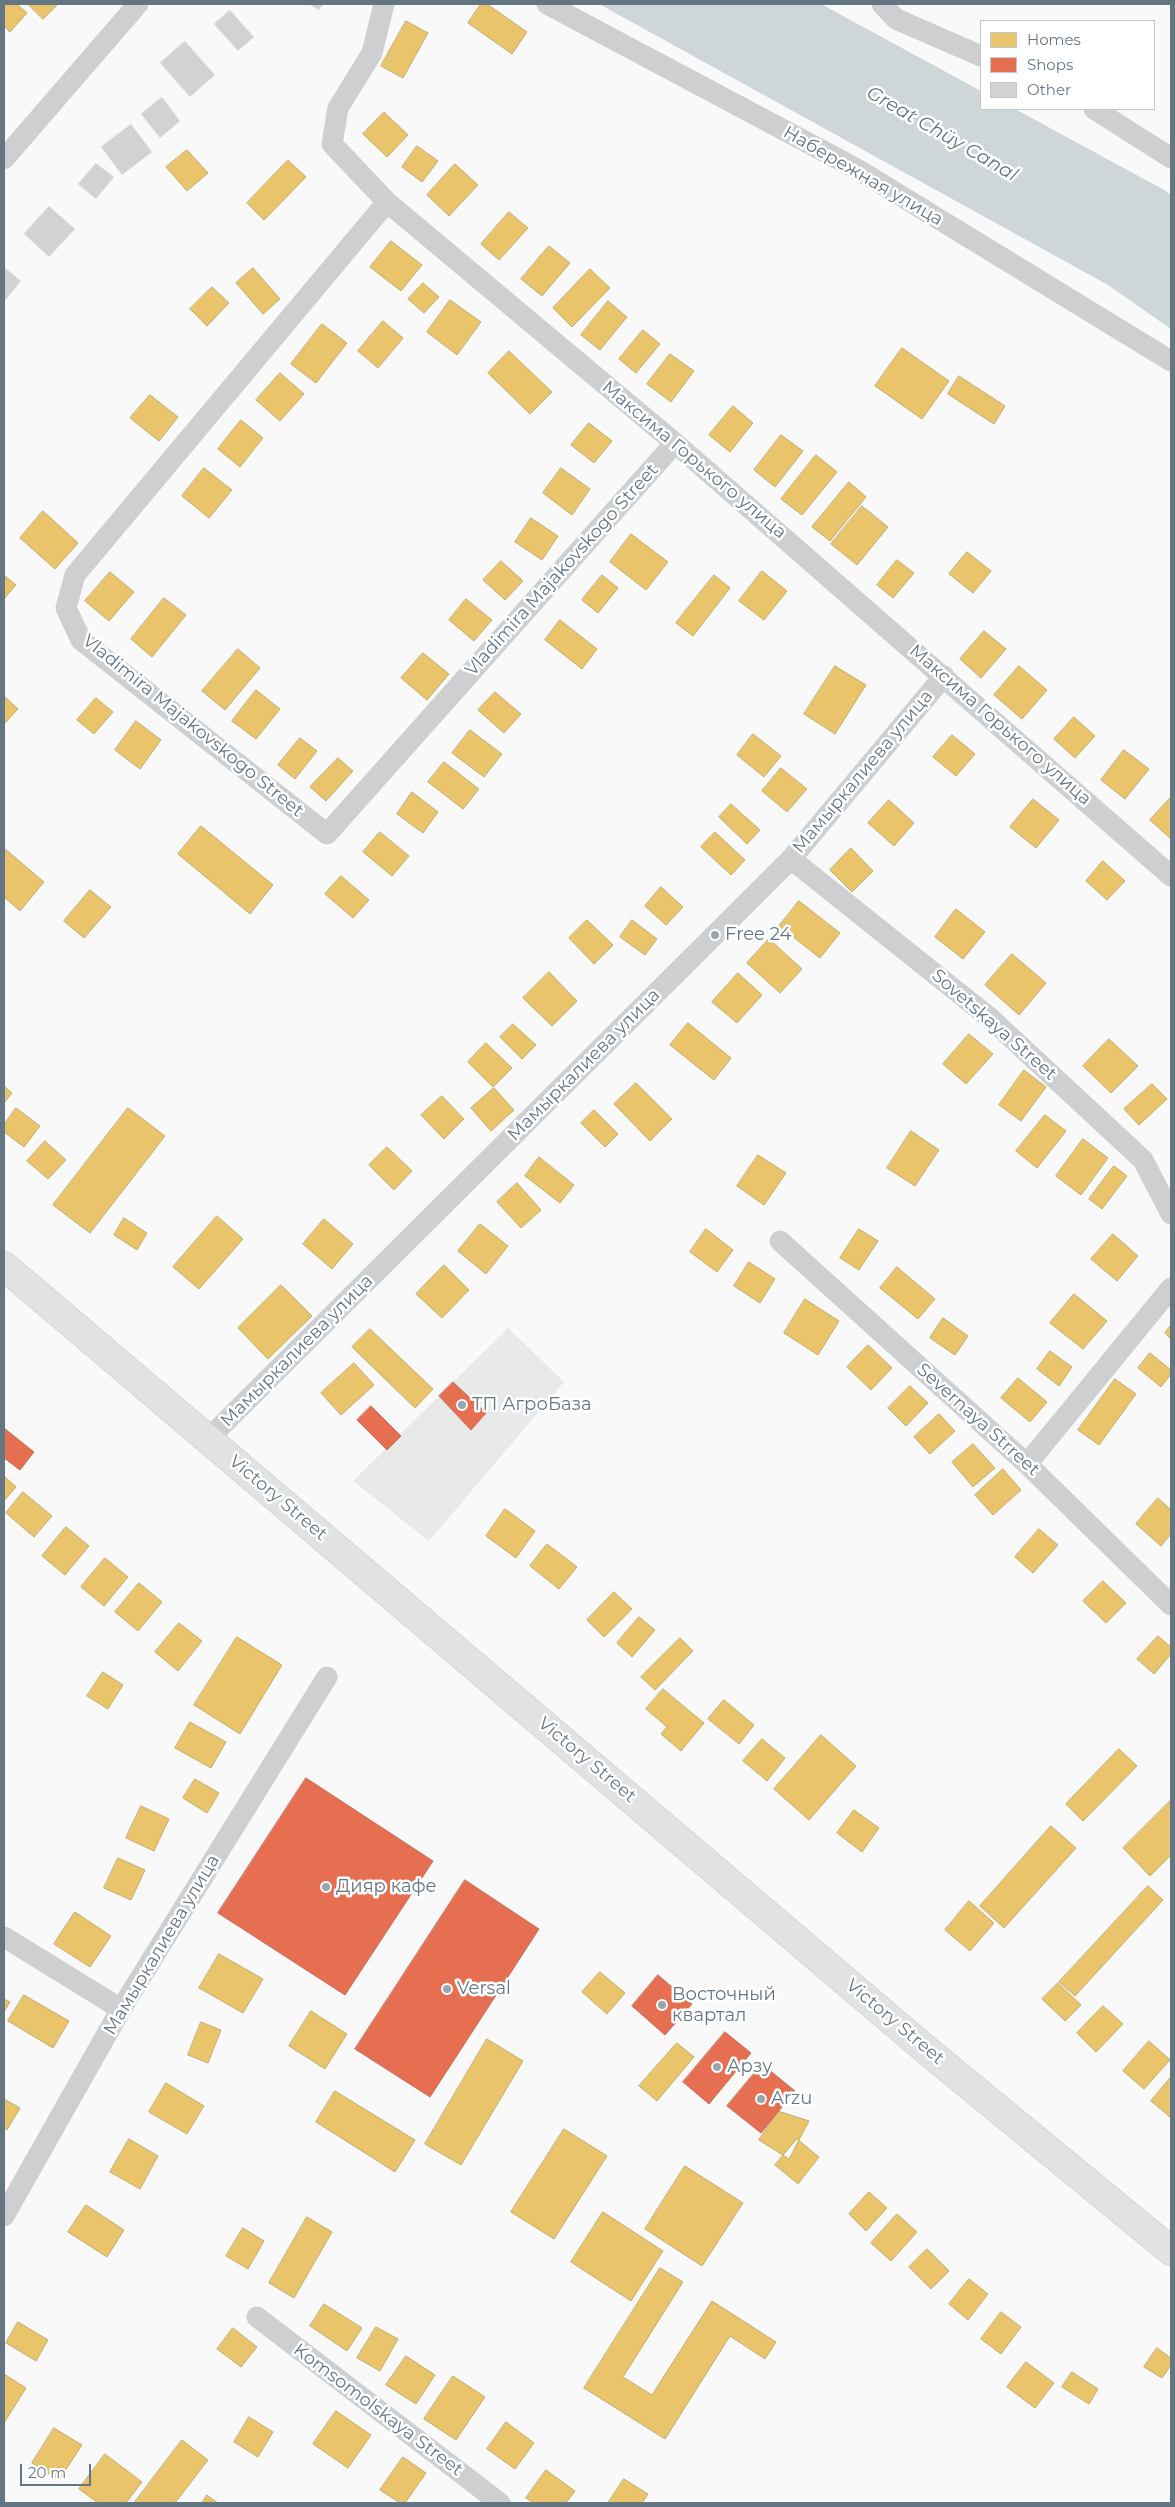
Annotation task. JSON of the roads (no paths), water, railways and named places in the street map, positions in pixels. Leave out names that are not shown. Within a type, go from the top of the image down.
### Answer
[{"type":"main road","name":"Victory Street","points":[[4,1266],[930,2052],[1171,2251]]},
{"type":"street","points":[[4,159],[138,4]]},
{"type":"street","name":"Максима Горького улица","points":[[384,4],[372,53],[338,108],[332,144],[387,202],[675,443],[1171,876]]},
{"type":"street","name":"Набережная улица","points":[[547,4],[857,169],[1171,361]]},
{"type":"street","points":[[882,4],[896,19],[980,56]]},
{"type":"street","points":[[1096,110],[1171,158]]},
{"type":"street","name":"Vladimira Majakovskogo Street","points":[[387,202],[75,575],[66,608],[81,640],[327,834],[675,443]]},
{"type":"street","name":"Мамыркалиева улица","points":[[208,1439],[791,859],[944,676]]},
{"type":"street","name":"Sovetskaya Street","points":[[791,859],[990,1018],[1143,1160],[1171,1214]]},
{"type":"street","name":"Severnaya Strreet","points":[[780,1241],[1027,1464],[1171,1605]]},
{"type":"street","points":[[1027,1464],[1171,1288]]},
{"type":"street","name":"Мамыркалиева улица","points":[[4,2216],[121,2009],[327,1677]]},
{"type":"street","points":[[4,1937],[121,2009]]},
{"type":"street","name":"Komsomolskaya Street","points":[[256,2317],[500,2503]]},
{"type":"water","name":"Great Chüy Canal","points":[[599,4],[821,4],[980,90],[980,110],[1017,110],[1166,191],[1171,195],[1171,329],[1108,285]]},
{"type":"place","name":"Free 24","points":[[715,935]]},
{"type":"place","name":"ТП АгроБаза","points":[[462,1405]]},
{"type":"place","name":"Дияр кафе","points":[[326,1887]]},
{"type":"place","name":"Versal","points":[[447,1989]]},
{"type":"place","name":"Восточный квартал","points":[[662,2005]]},
{"type":"place","name":"Арзу","points":[[717,2067]]},
{"type":"place","name":"Arzu","points":[[761,2099]]}]
